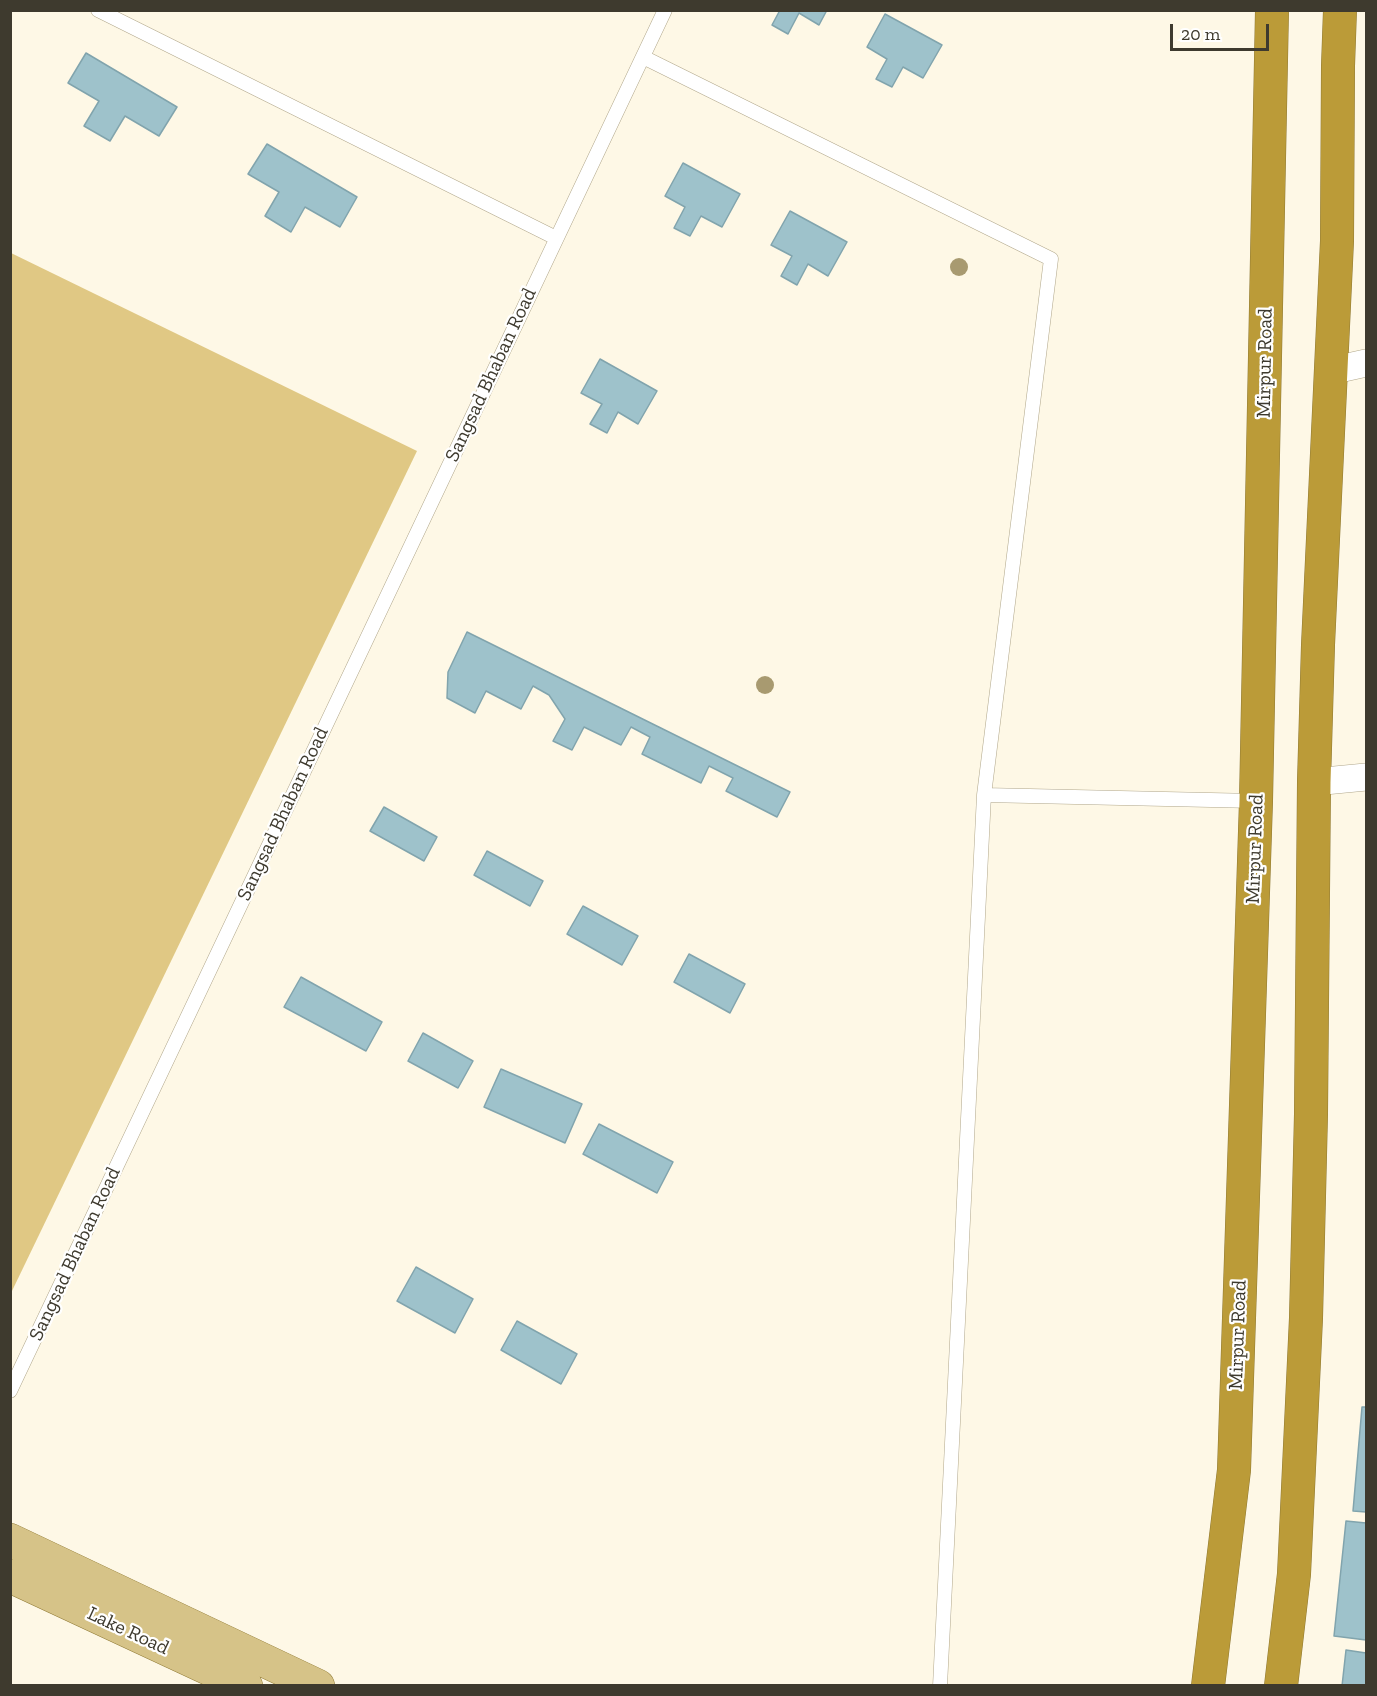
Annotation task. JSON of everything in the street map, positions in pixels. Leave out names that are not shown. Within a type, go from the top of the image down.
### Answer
[{"type":"highway","name":"Mirpur Road","points":[[1208,1686],[1234,1470],[1256,801],[1272,10]]},
{"type":"highway","points":[[1281,1686],[1294,1574],[1306,1318],[1311,1114],[1314,782],[1318,633],[1337,241],[1340,10]]},
{"type":"main road","points":[[10,1540],[318,1686]]},
{"type":"main road","name":"Lake Road","points":[[10,1576],[246,1686]]},
{"type":"street","points":[[1330,371],[1366,363]]},
{"type":"street","points":[[1314,782],[1366,777]]},
{"type":"lane","points":[[98,10],[556,237]]},
{"type":"lane","name":"Sangsad Bhaban Road","points":[[10,1391],[665,10]]},
{"type":"lane","points":[[643,57],[1051,259],[984,795],[940,1686]]},
{"type":"lane","points":[[984,795],[1256,801]]},
{"type":"shaded area","points":[[11,253],[417,451],[11,1293]]},
{"type":"building","points":[[780,10],[827,10],[819,25],[799,13],[788,34],[772,25]]},
{"type":"building","points":[[885,14],[942,45],[923,78],[903,67],[892,87],[876,79],[887,59],[867,47]]},
{"type":"building","points":[[86,53],[177,107],[159,136],[125,116],[110,141],[84,126],[99,101],[68,83]]},
{"type":"building","points":[[267,144],[357,197],[340,227],[305,207],[291,232],[265,216],[279,192],[248,174]]},
{"type":"building","points":[[683,163],[740,194],[722,227],[701,216],[690,236],[674,228],[685,207],[665,196]]},
{"type":"building","points":[[790,211],[847,242],[828,276],[808,264],[797,285],[781,276],[792,256],[771,245]]},
{"type":"building","points":[[600,359],[657,391],[638,424],[618,412],[607,433],[590,424],[602,404],[581,393]]},
{"type":"building","points":[[467,632],[790,792],[777,817],[726,791],[733,778],[709,766],[701,783],[642,754],[650,737],[631,727],[621,745],[584,727],[572,750],[553,741],[565,719],[549,695],[533,686],[521,709],[486,691],[475,713],[447,698],[448,672]]},
{"type":"building","points":[[384,807],[437,837],[424,861],[370,831]]},
{"type":"building","points":[[487,851],[543,881],[530,906],[474,875]]},
{"type":"building","points":[[583,906],[638,936],[622,965],[567,934]]},
{"type":"building","points":[[689,954],[745,984],[730,1013],[674,982]]},
{"type":"building","points":[[301,977],[382,1022],[366,1051],[284,1007]]},
{"type":"building","points":[[423,1033],[473,1061],[458,1088],[408,1061]]},
{"type":"building","points":[[501,1069],[582,1104],[565,1143],[484,1107]]},
{"type":"building","points":[[599,1124],[673,1162],[657,1193],[583,1154]]},
{"type":"building","points":[[416,1267],[473,1299],[455,1333],[397,1301]]},
{"type":"building","points":[[517,1321],[577,1354],[561,1384],[501,1350]]},
{"type":"building","points":[[1362,1407],[1366,1407],[1366,1512],[1353,1511]]},
{"type":"building","points":[[1346,1521],[1366,1523],[1366,1640],[1334,1636]]},
{"type":"building","points":[[1346,1650],[1366,1653],[1366,1686],[1342,1686]]}]
